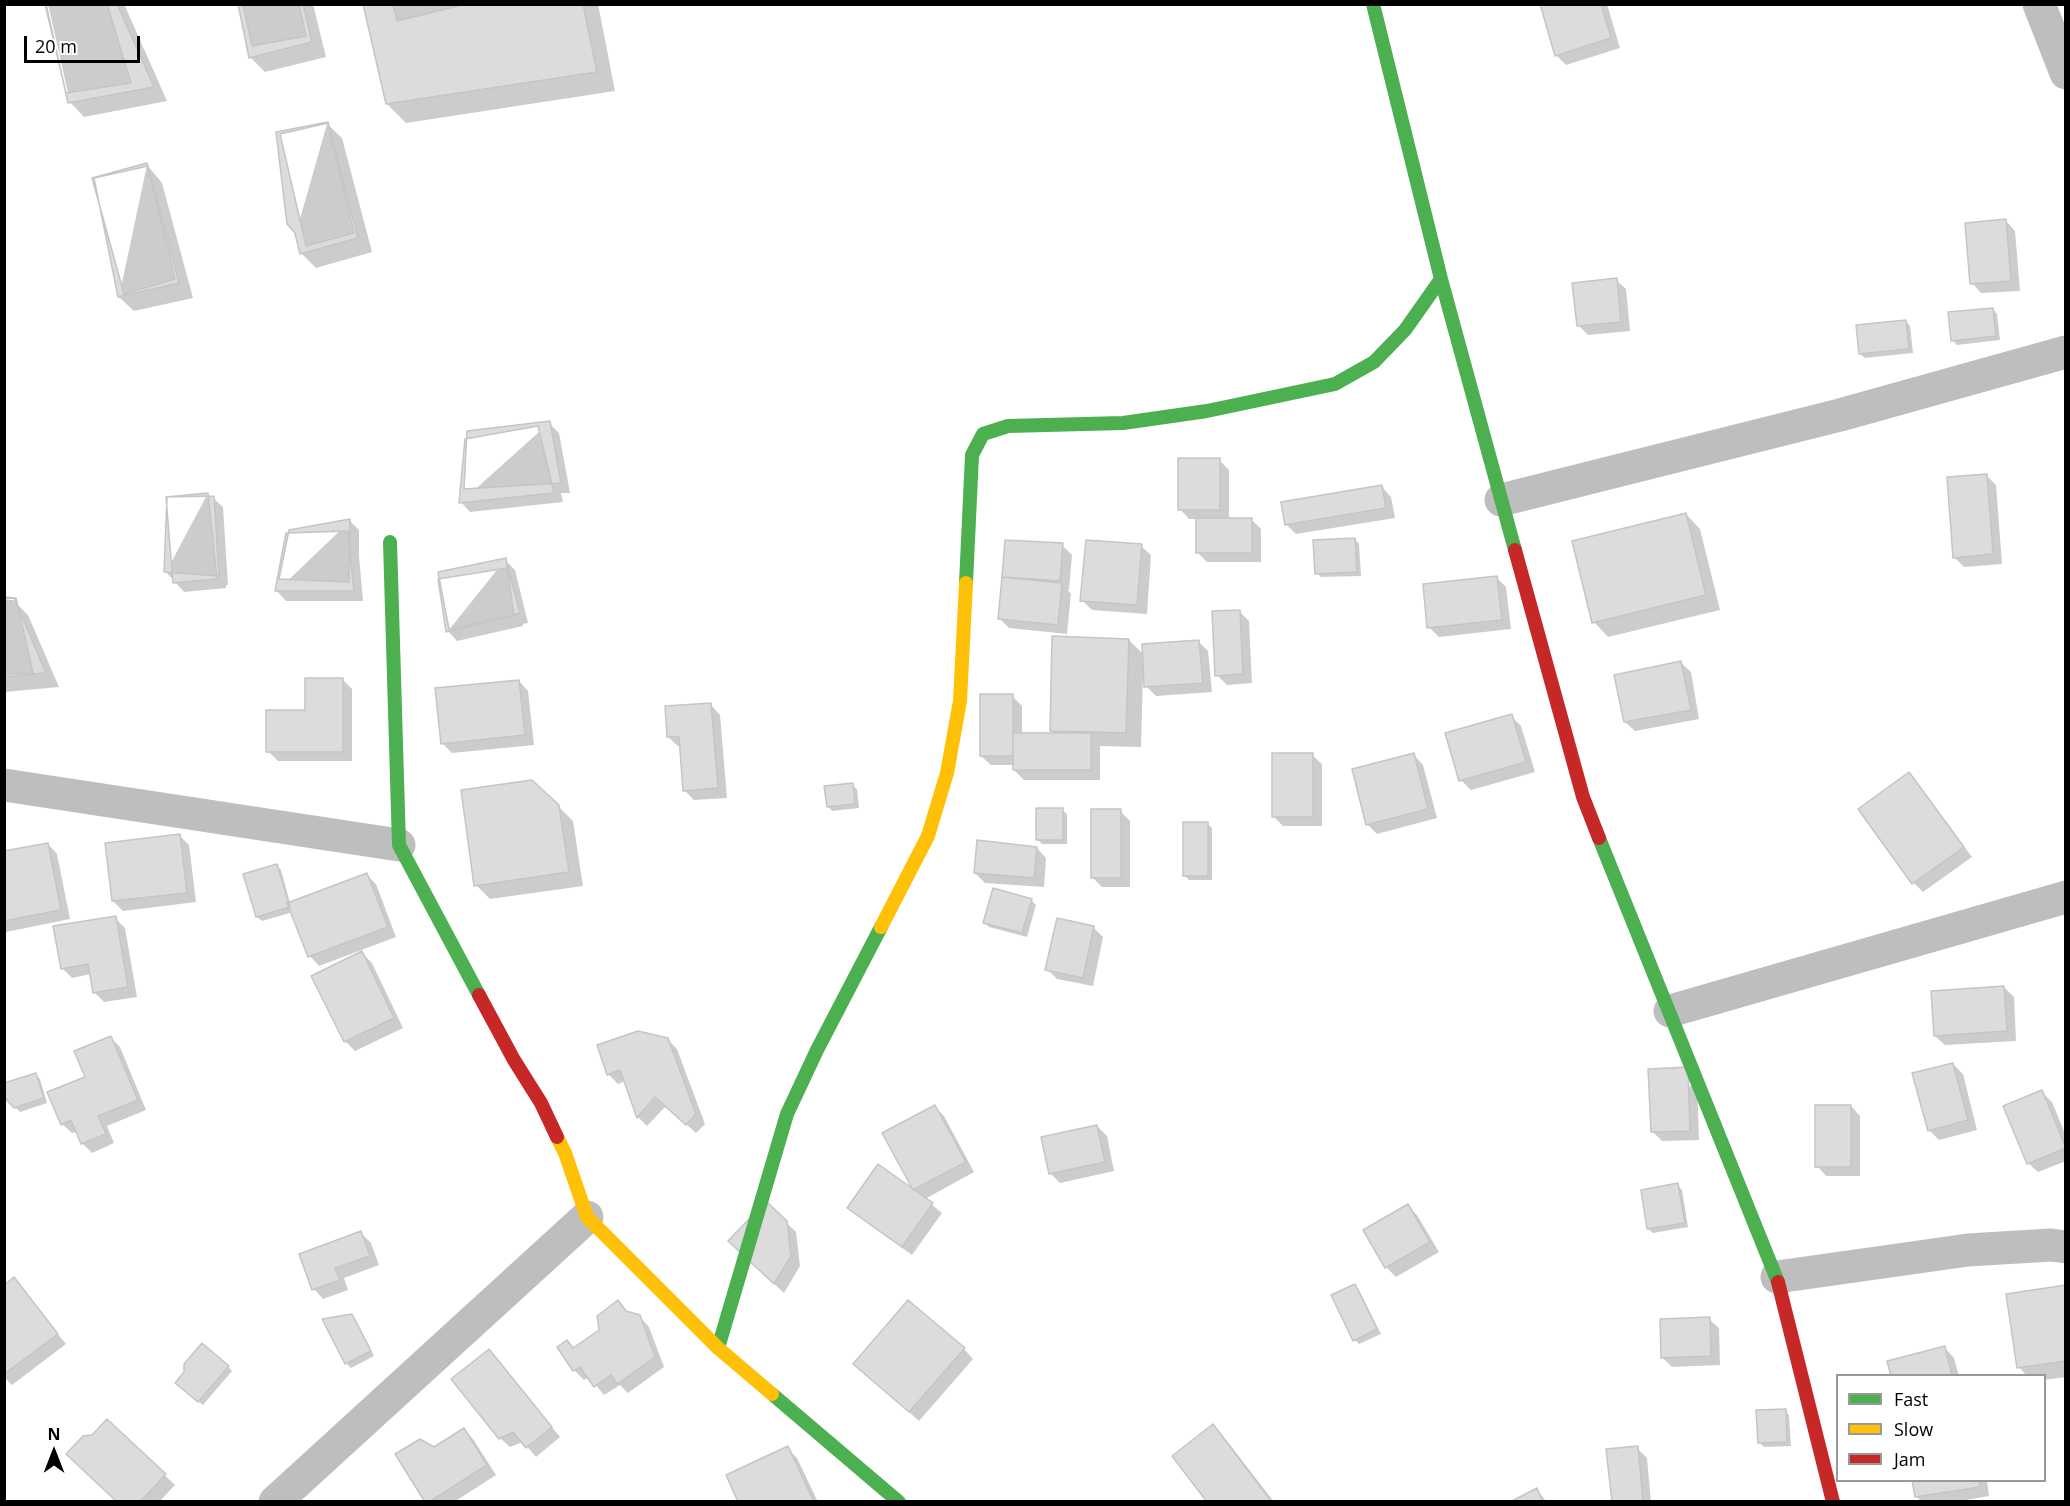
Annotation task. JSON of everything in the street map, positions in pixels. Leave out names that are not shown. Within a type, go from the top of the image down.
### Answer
[{"type":"street","points":[[1373,4],[1441,279],[1583,797],[1777,1277],[1833,1502]]},
{"type":"street","points":[[2039,4],[2066,73]]},
{"type":"street","points":[[718,1348],[787,1114],[817,1050],[928,836],[947,773],[960,701],[972,455],[983,434],[1008,426],[1123,423],[1207,411],[1335,384],[1374,362],[1405,330],[1441,279]]},
{"type":"street","points":[[1501,500],[1840,415],[2066,352]]},
{"type":"street","points":[[390,542],[399,845],[514,1060],[541,1103],[564,1153],[587,1217],[718,1348],[899,1502]]},
{"type":"street","points":[[4,785],[399,845]]},
{"type":"street","points":[[1670,1011],[2066,897]]},
{"type":"street","points":[[275,1502],[587,1217]]},
{"type":"street","points":[[1777,1277],[1968,1250],[2051,1245],[2066,1247]]},
{"type":"building","points":[[45,4],[107,4],[131,83],[66,93]]},
{"type":"building","points":[[46,4],[117,4],[154,87],[68,103]]},
{"type":"building","points":[[238,4],[303,4],[312,42],[249,58]]},
{"type":"building","points":[[243,4],[299,4],[306,36],[252,46]]},
{"type":"building","points":[[363,4],[583,4],[597,72],[386,104]]},
{"type":"building","points":[[393,4],[457,4],[458,6],[397,21]]},
{"type":"building","points":[[1540,4],[1601,4],[1611,38],[1555,56]]},
{"type":"building","points":[[328,122],[358,238],[300,254],[295,233],[287,224],[276,132]]},
{"type":"building","points":[[328,123],[354,233],[306,246],[280,134]]},
{"type":"building","points":[[147,163],[175,279],[124,294],[92,178]]},
{"type":"building","points":[[148,166],[179,283],[118,297],[94,178]]},
{"type":"building","points":[[2006,219],[2011,281],[1970,284],[1965,223]]},
{"type":"building","points":[[1617,278],[1621,322],[1577,326],[1572,283]]},
{"type":"building","points":[[1993,308],[1996,336],[1951,341],[1948,312]]},
{"type":"building","points":[[1906,320],[1909,349],[1859,354],[1856,325]]},
{"type":"building","points":[[550,421],[561,483],[464,489],[467,431]]},
{"type":"building","points":[[538,426],[554,493],[459,503],[465,439]]},
{"type":"building","points":[[1178,458],[1220,458],[1220,510],[1178,510]]},
{"type":"building","points":[[1987,474],[1993,554],[1953,558],[1947,477]]},
{"type":"building","points":[[1382,485],[1386,508],[1285,525],[1281,502]]},
{"type":"building","points":[[208,493],[217,579],[173,583],[166,497]]},
{"type":"building","points":[[214,496],[219,576],[164,572],[167,497]]},
{"type":"building","points":[[1686,513],[1706,595],[1592,623],[1572,541]]},
{"type":"building","points":[[1196,518],[1252,518],[1252,553],[1196,553]]},
{"type":"building","points":[[350,519],[349,582],[279,579],[289,530]]},
{"type":"building","points":[[348,531],[354,591],[275,591],[286,533]]},
{"type":"building","points":[[1355,538],[1357,572],[1315,574],[1313,540]]},
{"type":"building","points":[[1005,540],[1063,543],[1060,581],[1002,577]]},
{"type":"building","points":[[1086,540],[1142,544],[1137,605],[1080,601]]},
{"type":"building","points":[[506,558],[514,616],[449,629],[438,572]]},
{"type":"building","points":[[508,568],[520,613],[446,632],[438,579]]},
{"type":"building","points":[[1497,576],[1502,620],[1427,628],[1423,584]]},
{"type":"building","points":[[1002,577],[1062,583],[1058,625],[998,619]]},
{"type":"building","points":[[4,597],[16,598],[33,673],[4,674]]},
{"type":"building","points":[[14,598],[46,673],[4,677],[4,599]]},
{"type":"building","points":[[1240,610],[1243,674],[1215,676],[1212,611]]},
{"type":"building","points":[[1052,636],[1129,639],[1126,733],[1050,731]]},
{"type":"building","points":[[1199,640],[1203,683],[1144,687],[1142,644]]},
{"type":"building","points":[[1681,661],[1691,710],[1624,722],[1614,675]]},
{"type":"building","points":[[305,678],[343,678],[343,752],[266,752],[266,710],[305,710]]},
{"type":"building","points":[[519,680],[525,735],[441,744],[435,688]]},
{"type":"building","points":[[980,694],[1013,694],[1013,756],[980,756]]},
{"type":"building","points":[[711,703],[718,788],[683,791],[679,737],[667,737],[665,706]]},
{"type":"building","points":[[1512,714],[1526,762],[1459,781],[1445,733]]},
{"type":"building","points":[[1013,733],[1091,733],[1091,770],[1013,770]]},
{"type":"building","points":[[1272,753],[1313,753],[1313,817],[1272,817]]},
{"type":"building","points":[[1414,753],[1428,809],[1366,825],[1352,769]]},
{"type":"building","points":[[1909,772],[1964,847],[1912,884],[1858,809]]},
{"type":"building","points":[[532,780],[559,805],[569,872],[474,886],[461,790]]},
{"type":"building","points":[[853,783],[855,804],[827,807],[824,786]]},
{"type":"building","points":[[1036,808],[1063,808],[1063,840],[1036,840]]},
{"type":"building","points":[[1091,809],[1121,809],[1121,878],[1091,878]]},
{"type":"building","points":[[1183,822],[1208,822],[1208,876],[1183,876]]},
{"type":"building","points":[[180,834],[187,893],[112,901],[105,843]]},
{"type":"building","points":[[977,840],[1037,847],[1034,878],[974,873]]},
{"type":"building","points":[[48,843],[61,910],[4,921],[4,851]]},
{"type":"building","points":[[277,864],[290,907],[256,917],[243,874]]},
{"type":"building","points":[[367,873],[388,927],[308,957],[287,903]]},
{"type":"building","points":[[993,888],[1032,899],[1022,933],[983,923]]},
{"type":"building","points":[[116,916],[128,987],[93,993],[88,964],[61,969],[53,926]]},
{"type":"building","points":[[1057,918],[1094,926],[1083,978],[1045,970]]},
{"type":"building","points":[[362,951],[394,1018],[344,1042],[311,976]]},
{"type":"building","points":[[2004,986],[2007,1031],[1934,1036],[1931,991]]},
{"type":"building","points":[[638,1031],[668,1038],[696,1114],[686,1125],[655,1097],[637,1118],[620,1070],[607,1075],[597,1045]]},
{"type":"building","points":[[111,1036],[138,1100],[98,1116],[106,1134],[81,1144],[71,1120],[61,1125],[47,1092],[85,1077],[74,1051]]},
{"type":"building","points":[[1953,1063],[1968,1120],[1928,1131],[1912,1073]]},
{"type":"building","points":[[1688,1067],[1690,1131],[1651,1132],[1648,1069]]},
{"type":"building","points":[[36,1073],[44,1098],[14,1108],[4,1097],[4,1083]]},
{"type":"building","points":[[2042,1090],[2066,1148],[2027,1164],[2003,1106]]},
{"type":"building","points":[[935,1105],[966,1162],[913,1190],[882,1133]]},
{"type":"building","points":[[1815,1105],[1851,1105],[1851,1167],[1815,1167]]},
{"type":"building","points":[[1097,1125],[1105,1162],[1049,1174],[1041,1137]]},
{"type":"building","points":[[878,1164],[933,1203],[902,1247],[847,1208]]},
{"type":"building","points":[[1678,1183],[1685,1223],[1647,1229],[1641,1190]]},
{"type":"building","points":[[766,1201],[787,1221],[791,1256],[774,1284],[728,1241]]},
{"type":"building","points":[[1408,1204],[1430,1242],[1385,1268],[1363,1230]]},
{"type":"building","points":[[361,1231],[370,1256],[335,1268],[340,1280],[312,1290],[299,1254]]},
{"type":"building","points":[[14,1277],[58,1334],[4,1374],[4,1285]]},
{"type":"building","points":[[1355,1284],[1377,1329],[1353,1341],[1331,1295]]},
{"type":"building","points":[[2066,1285],[2066,1361],[2017,1368],[2006,1294]]},
{"type":"building","points":[[618,1300],[626,1311],[640,1315],[655,1357],[617,1384],[611,1375],[594,1387],[580,1367],[573,1371],[557,1347],[567,1340],[573,1348],[599,1330],[597,1316]]},
{"type":"building","points":[[908,1300],[965,1348],[909,1412],[853,1364]]},
{"type":"building","points":[[352,1314],[371,1351],[345,1364],[322,1319]]},
{"type":"building","points":[[1710,1317],[1711,1356],[1661,1358],[1660,1319]]},
{"type":"building","points":[[202,1343],[229,1366],[198,1402],[175,1383],[184,1372],[184,1364]]},
{"type":"building","points":[[1945,1346],[1952,1374],[1890,1374],[1887,1361]]},
{"type":"building","points":[[489,1349],[552,1427],[526,1448],[513,1432],[499,1439],[451,1379]]},
{"type":"building","points":[[1786,1409],[1787,1442],[1758,1443],[1756,1410]]},
{"type":"building","points":[[107,1419],[166,1474],[140,1502],[117,1502],[66,1454],[83,1436],[92,1435]]},
{"type":"building","points":[[1213,1424],[1272,1502],[1207,1502],[1172,1456]]},
{"type":"building","points":[[464,1428],[487,1465],[429,1502],[425,1502],[395,1454],[420,1439],[434,1447]]},
{"type":"building","points":[[788,1446],[814,1502],[738,1502],[726,1475]]},
{"type":"building","points":[[1638,1446],[1643,1502],[1612,1502],[1606,1449]]},
{"type":"building","points":[[1912,1482],[1979,1482],[1980,1487],[1915,1497]]},
{"type":"building","points":[[1537,1488],[1543,1502],[1510,1502]]},
{"type":"traffic: fast","points":[[1373,4],[1441,279],[1515,550]]},
{"type":"traffic: fast","points":[[966,583],[972,455],[983,434],[1008,426],[1123,423],[1207,411],[1335,384],[1374,362],[1405,330],[1441,279]]},
{"type":"traffic: fast","points":[[390,542],[399,845],[479,995]]},
{"type":"traffic: fast","points":[[1599,838],[1778,1282]]},
{"type":"traffic: fast","points":[[718,1348],[787,1114],[817,1050],[881,927]]},
{"type":"traffic: fast","points":[[772,1394],[899,1502]]},
{"type":"traffic: slow","points":[[881,927],[928,836],[947,773],[960,701],[966,583]]},
{"type":"traffic: slow","points":[[557,1137],[565,1153],[587,1217],[718,1348],[772,1394]]},
{"type":"traffic: jam","points":[[1515,550],[1583,797],[1599,838]]},
{"type":"traffic: jam","points":[[479,995],[514,1060],[541,1103],[557,1137]]},
{"type":"traffic: jam","points":[[1778,1282],[1833,1502]]}]
